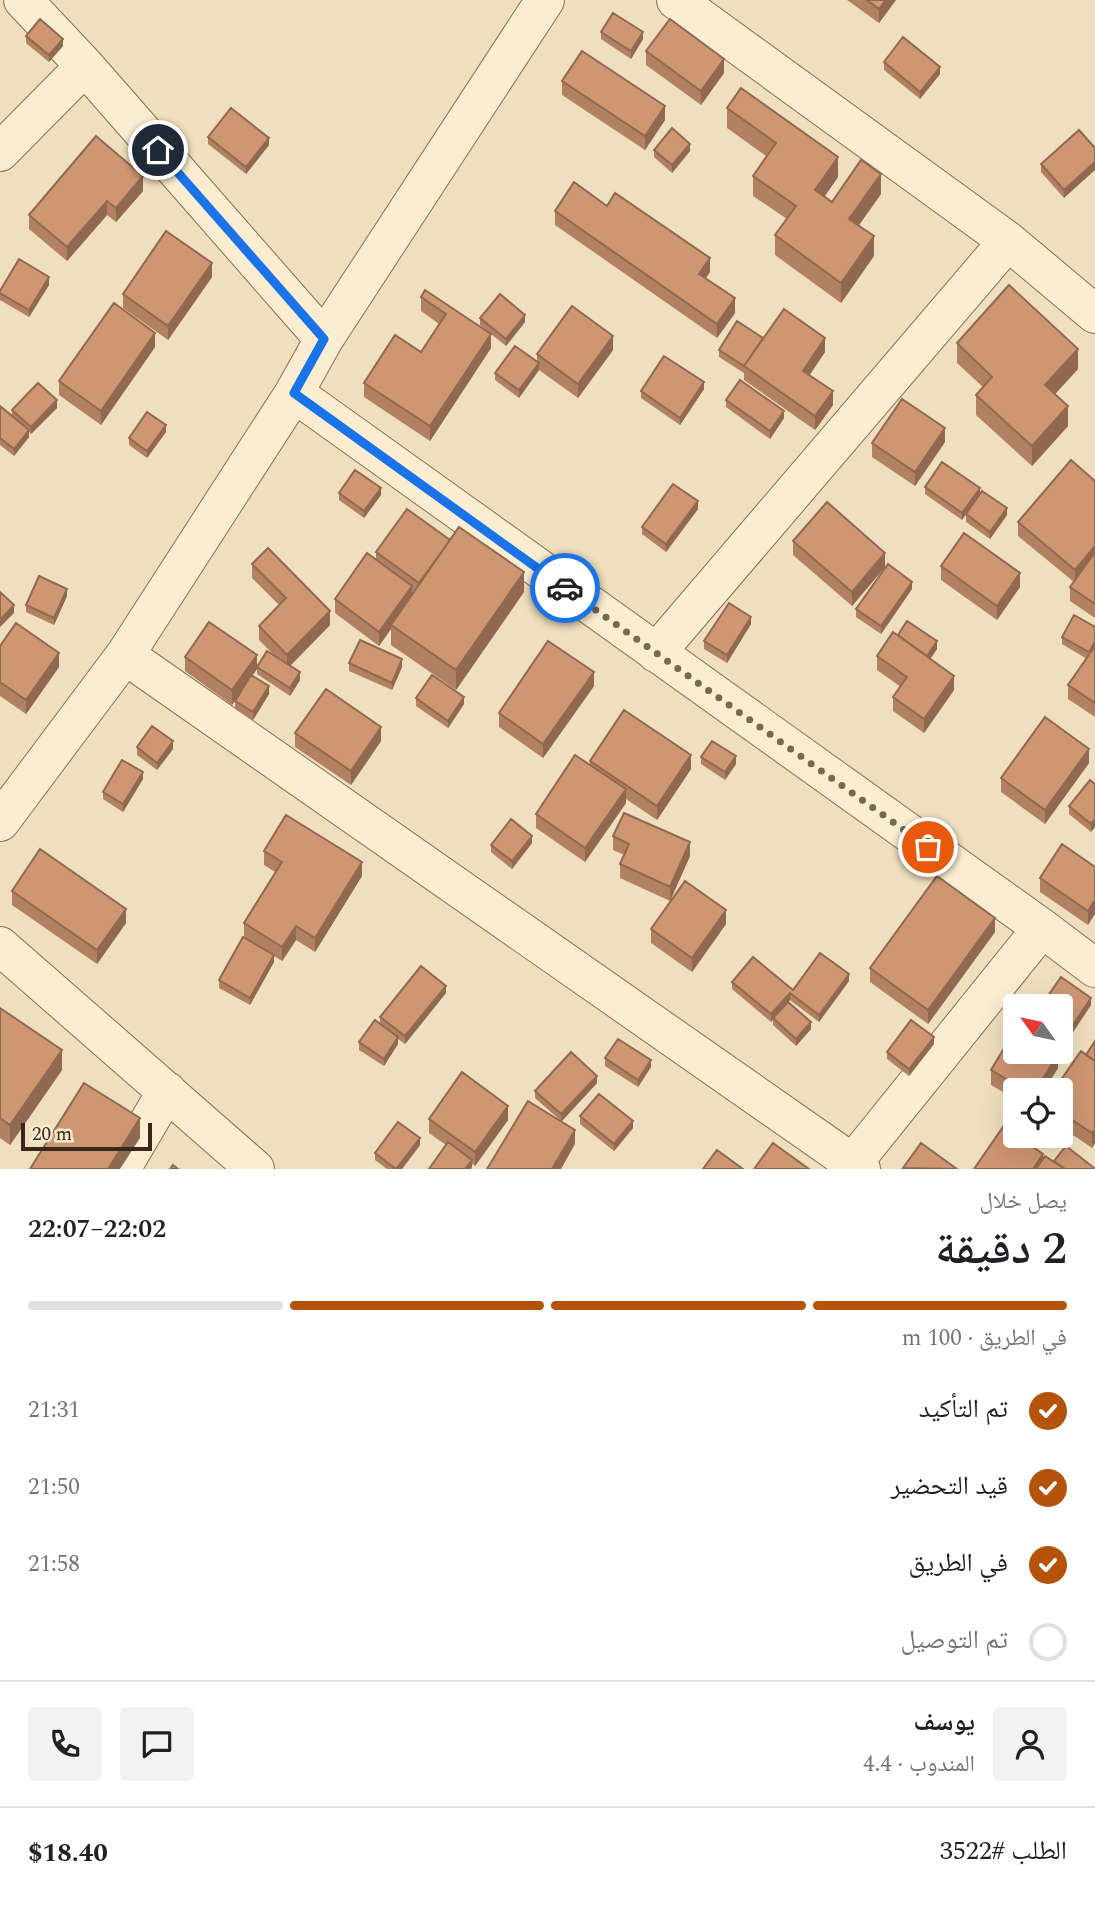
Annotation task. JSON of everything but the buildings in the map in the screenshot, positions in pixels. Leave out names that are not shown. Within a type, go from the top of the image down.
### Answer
[{"type":"street","points":[[23,0],[85,66],[324,339]]},
{"type":"street","points":[[0,822],[125,655],[294,393],[324,339],[545,0]]},
{"type":"street","points":[[676,0],[1008,241],[1095,314]]},
{"type":"street","points":[[0,152],[85,66]]},
{"type":"street","points":[[656,653],[1008,241]]},
{"type":"street","points":[[294,393],[1095,968]]},
{"type":"street","points":[[125,655],[854,1167],[1042,928]]},
{"type":"street","points":[[0,946],[255,1169]]},
{"type":"street","points":[[121,1169],[167,1091]]},
{"type":"way so far","points":[[565,588],[928,847]]},
{"type":"route","points":[[158,150],[324,339],[294,393],[565,588]]}]
